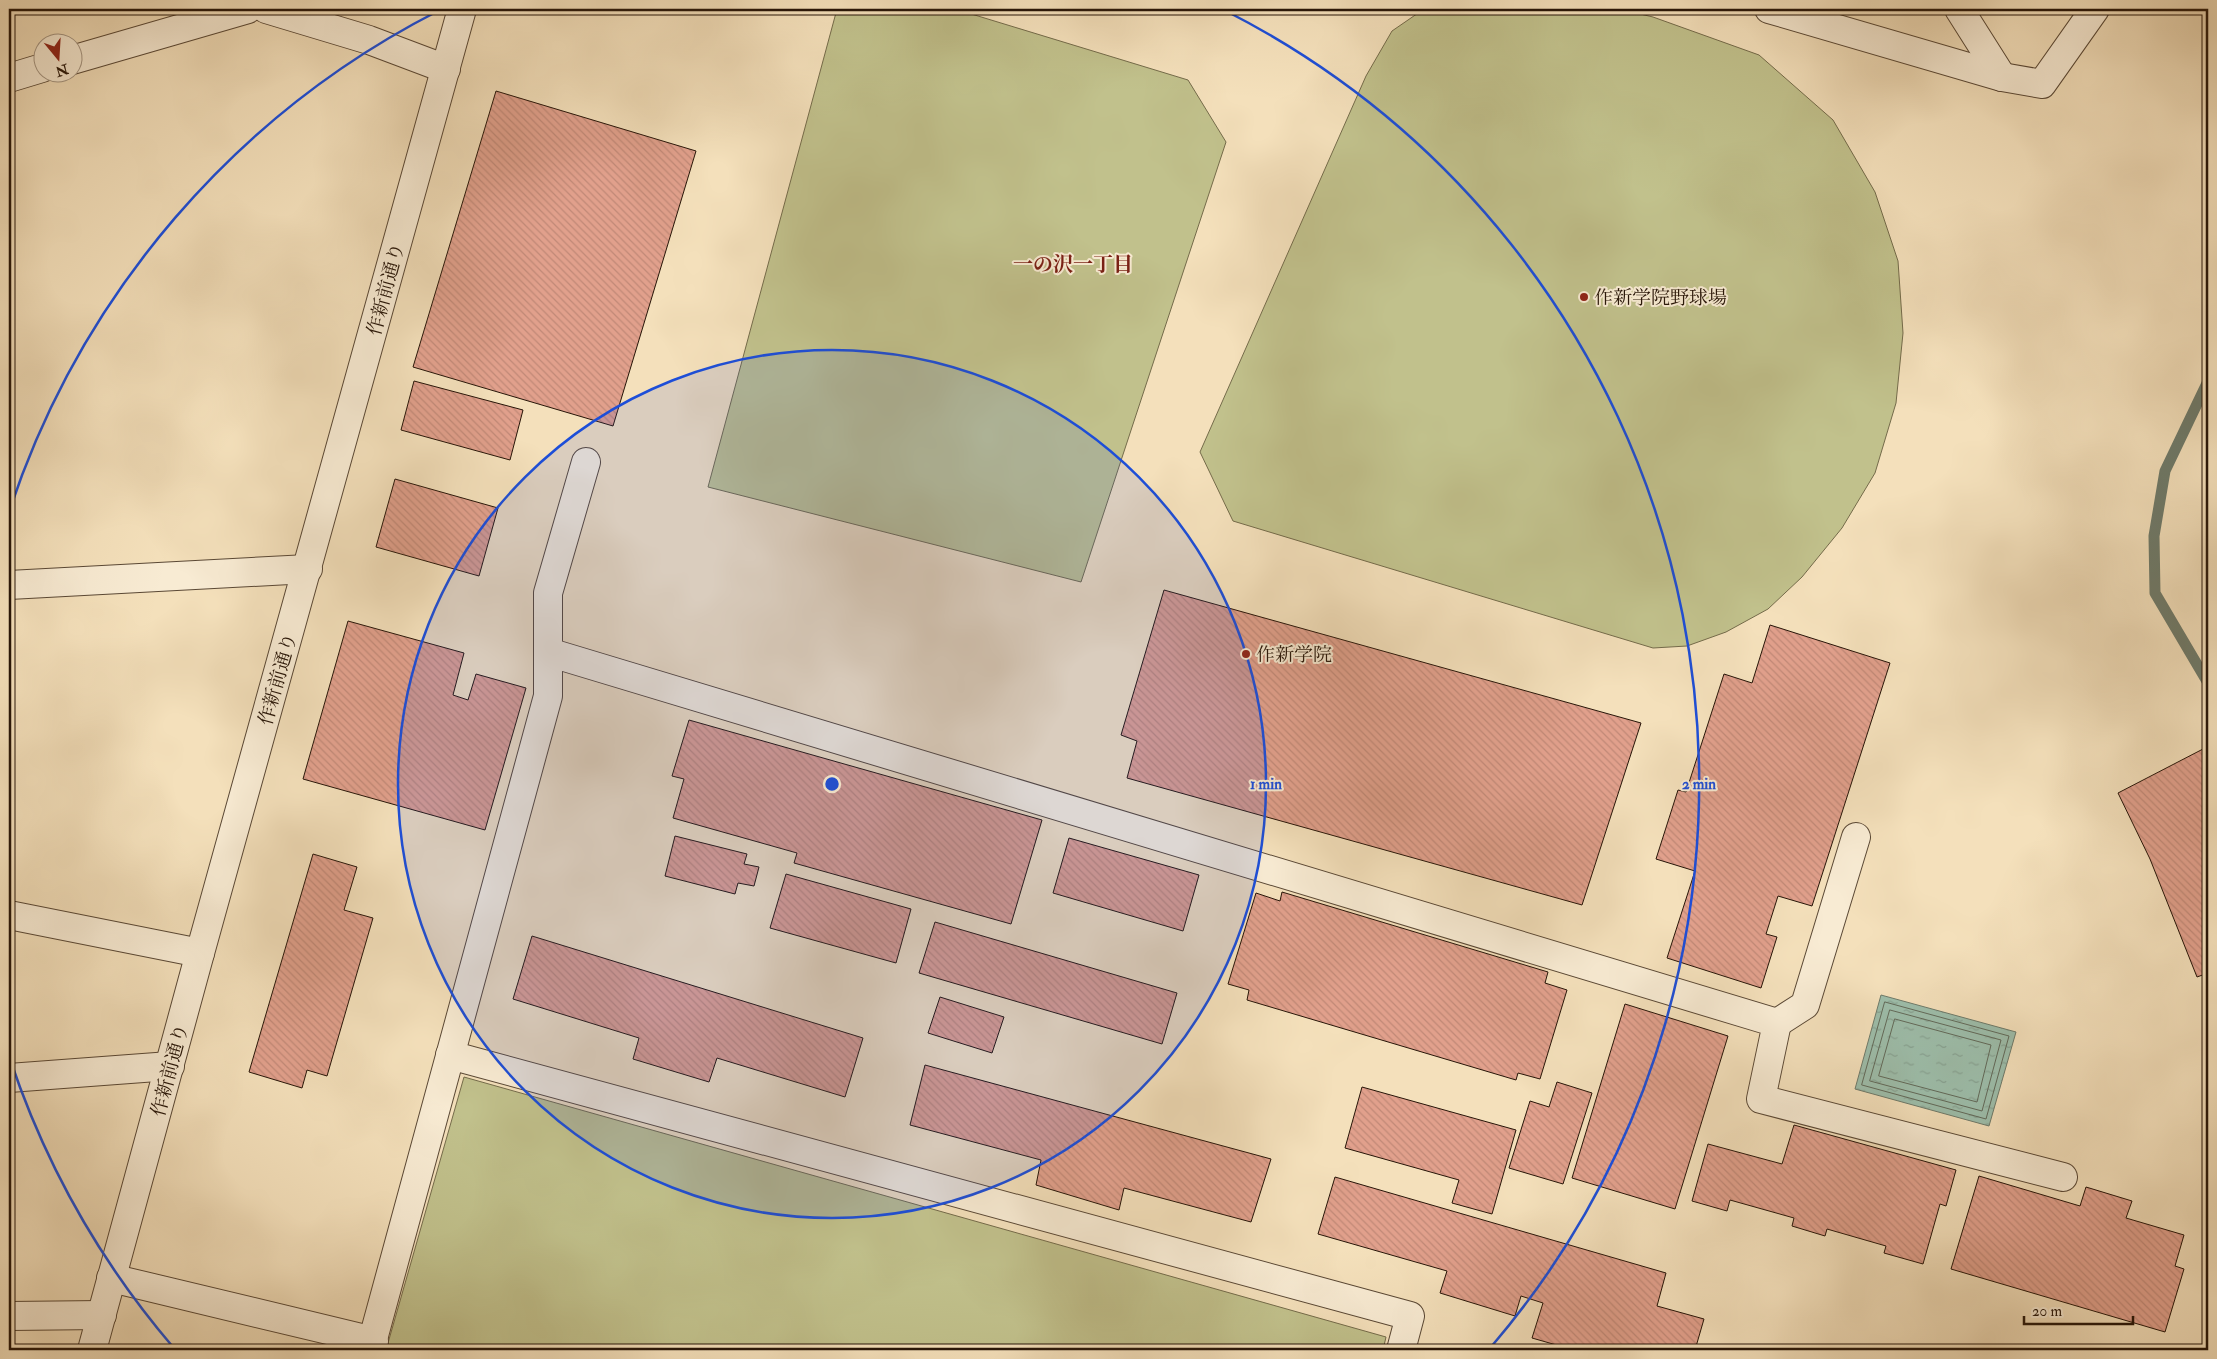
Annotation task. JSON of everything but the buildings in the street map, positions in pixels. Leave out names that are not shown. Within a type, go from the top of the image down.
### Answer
[{"type":"street","points":[[82,57],[248,9]]},
{"type":"street","points":[[266,9],[370,40],[446,69]]},
{"type":"street","name":"作新前通り","points":[[92,1350],[462,9]]},
{"type":"street","points":[[1959,9],[2002,77]]},
{"type":"street","points":[[1781,11],[2002,77],[2042,84],[2095,9]]},
{"type":"street","points":[[9,78],[32,71]]},
{"type":"street","points":[[111,1278],[372,1345],[548,696],[548,592],[586,462]]},
{"type":"street","points":[[9,585],[308,569]]},
{"type":"street","points":[[548,652],[1777,1023]]},
{"type":"street","points":[[1856,837],[1805,1004],[1777,1023],[1761,1099],[2063,1177]]},
{"type":"street","points":[[9,915],[200,953]]},
{"type":"street","points":[[450,1055],[1410,1316],[1400,1350]]},
{"type":"street","points":[[9,1078],[170,1066]]},
{"type":"street","points":[[9,1316],[102,1315]]},
{"type":"green space","points":[[837,9],[955,9],[1188,80],[1226,142],[1081,582],[708,487]]},
{"type":"green space","name":"作新学院野球場","points":[[1424,9],[1619,9],[1653,17],[1759,55],[1833,120],[1875,192],[1898,261],[1903,333],[1896,403],[1875,473],[1842,528],[1802,577],[1768,609],[1726,632],[1687,646],[1653,648],[1233,521],[1200,452],[1366,76],[1392,31]]},
{"type":"green space","points":[[464,1077],[1386,1337],[1383,1350],[386,1350]]},
{"type":"water","points":[[1881,995],[2016,1032],[1989,1126],[1855,1089]]},
{"type":"waterway","points":[[2208,381],[2165,471],[2154,536],[2155,593],[2208,683]]},
{"type":"place","name":"作新学院野球場","points":[[1584,297]]},
{"type":"place","name":"作新学院","points":[[1246,654]]},
{"type":"district","name":"一の沢一丁目","points":[[1073,264]]}]
